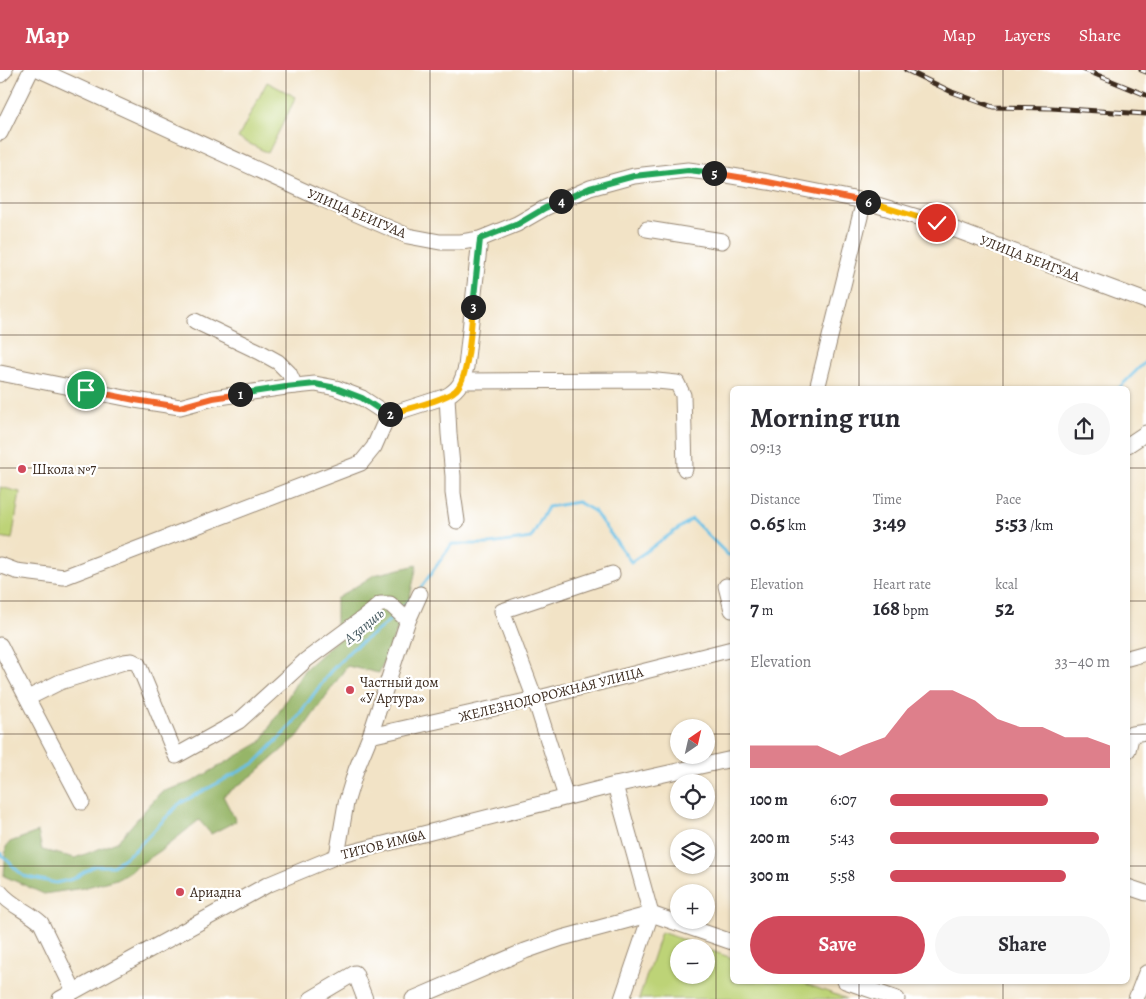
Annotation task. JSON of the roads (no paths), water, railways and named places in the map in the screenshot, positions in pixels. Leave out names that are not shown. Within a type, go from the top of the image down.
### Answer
[{"type":"street","points":[[0,75],[5,70]]},
{"type":"street","points":[[0,133],[31,70]]},
{"type":"street","name":"УЛИЦА БЕИГУАА","points":[[40,70],[408,236],[440,242],[461,242],[480,239],[518,224],[545,208],[590,188],[634,176],[688,170],[768,182],[864,201],[937,223],[1146,300]]},
{"type":"street","points":[[818,386],[864,201]]},
{"type":"street","points":[[648,229],[722,241]]},
{"type":"street","points":[[0,566],[16,571],[64,577],[361,463],[374,447],[388,415],[447,396],[457,390],[462,381],[466,367],[480,239]]},
{"type":"street","points":[[195,321],[278,362],[289,373],[295,386]]},
{"type":"street","points":[[0,373],[180,407],[213,398],[315,384],[336,388],[362,398],[388,415]]},
{"type":"street","points":[[462,381],[647,380],[677,383],[683,395],[685,469]]},
{"type":"street","points":[[447,396],[456,521]]},
{"type":"street","points":[[1130,444],[1146,433]]},
{"type":"street","points":[[566,797],[535,699],[502,611],[612,574]]},
{"type":"street","points":[[726,586],[730,602]]},
{"type":"street","points":[[337,856],[346,803],[356,770],[370,736],[401,615],[420,594]]},
{"type":"street","points":[[28,698],[60,682],[132,661],[138,664],[176,756],[239,721],[306,660],[380,604],[390,604],[401,615]]},
{"type":"street","points":[[0,645],[82,802]]},
{"type":"street","name":"ЖЕЛЕЗНОДОРОЖНАЯ УЛИЦА","points":[[370,736],[535,699],[730,650]]},
{"type":"street","points":[[1130,657],[1146,652]]},
{"type":"street","points":[[1130,742],[1132,734],[1146,732]]},
{"type":"street","name":"ТИТОВ ИМҨА","points":[[60,999],[267,885],[337,856],[615,785],[730,760]]},
{"type":"street","points":[[615,785],[650,914],[622,999]]},
{"type":"street","points":[[1130,888],[1146,893]]},
{"type":"street","points":[[0,892],[5,898],[33,916],[40,923],[74,991]]},
{"type":"street","points":[[413,999],[524,951],[562,938],[650,914],[730,941]]},
{"type":"street","points":[[312,999],[355,973],[365,999]]},
{"type":"street","points":[[1136,999],[1146,973]]},
{"type":"street","points":[[854,984],[897,999]]},
{"type":"waterway","name":"Аӡаԥшь","points":[[1121,386],[1146,361]]},
{"type":"waterway","name":"Аӡаԥшь","points":[[420,589],[452,544],[490,544],[531,538],[548,507],[578,502],[594,511],[631,562],[692,519],[730,555]]},
{"type":"waterway","name":"Аӡаԥшь","points":[[401,609],[411,599]]},
{"type":"waterway","name":"Аӡаԥшь","points":[[0,853],[23,876],[56,883],[73,879],[94,866],[113,866],[135,850],[179,804],[255,763],[290,727],[330,672],[351,650],[395,615]]},
{"type":"railway","points":[[906,70],[952,92],[993,107],[1051,108],[1146,114]]},
{"type":"railway","points":[[1085,70],[1146,95]]},
{"type":"railway","points":[[1141,70],[1146,72]]},
{"type":"place","name":"Школа №7","points":[[22,469]]},
{"type":"place","name":"Частный дом «У Артура»","points":[[350,690]]},
{"type":"place","name":"Ариадна","points":[[180,892]]}]
